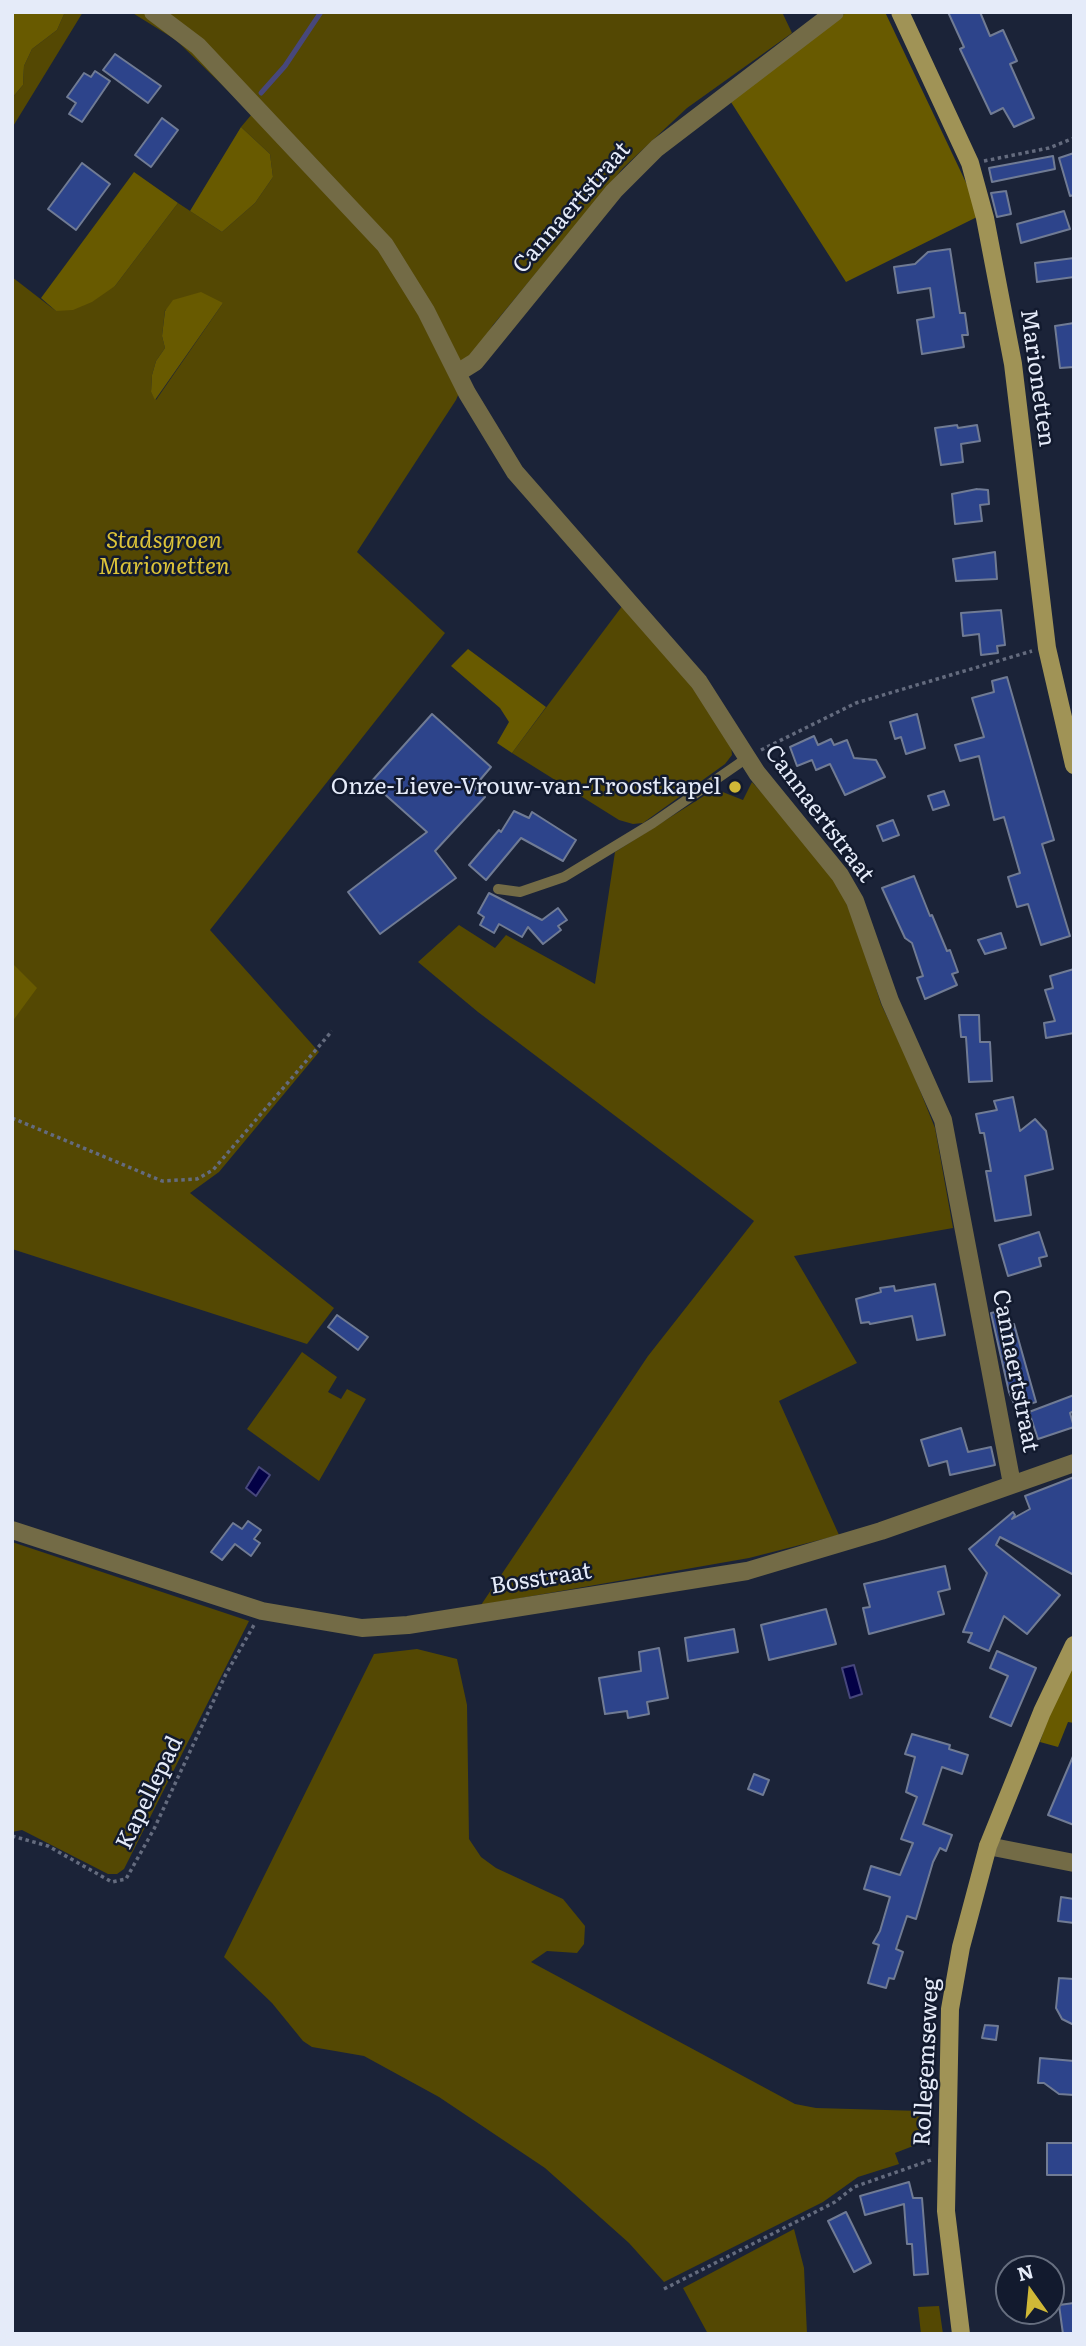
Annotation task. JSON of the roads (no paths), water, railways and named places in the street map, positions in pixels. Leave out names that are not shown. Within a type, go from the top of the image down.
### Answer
[{"type":"street","name":"Cannaertstraat","points":[[153,12],[198,46],[385,245],[426,311],[467,393],[515,472],[699,682],[747,758],[778,801],[823,853],[855,901],[890,1001],[943,1119],[1012,1484]]},
{"type":"street","name":"Cannaertstraat","points":[[458,372],[475,362],[614,191],[657,148],[835,12]]},
{"type":"street","name":"Marionetten","points":[[900,12],[970,163],[985,218],[1013,364],[1047,648],[1074,765]]},
{"type":"street","name":"Bosstraat","points":[[12,1530],[262,1611],[362,1628],[408,1625],[747,1571],[881,1531],[1074,1463]]},
{"type":"street","name":"Rollegemseweg","points":[[961,2334],[946,2211],[950,2009],[961,1947],[988,1846],[1042,1712],[1074,1645]]},
{"type":"street","points":[[988,1846],[1074,1863]]},
{"type":"lane","points":[[498,889],[520,892],[565,877],[653,824],[747,758]]},
{"type":"waterway","points":[[261,93],[285,66],[321,12]]},
{"type":"place","name":"Onze-Lieve-Vrouw-van-Troostkapel","points":[[735,787]]},
{"type":"park label","name":"Stadsgroen Marionetten","points":[[164,554]]}]
